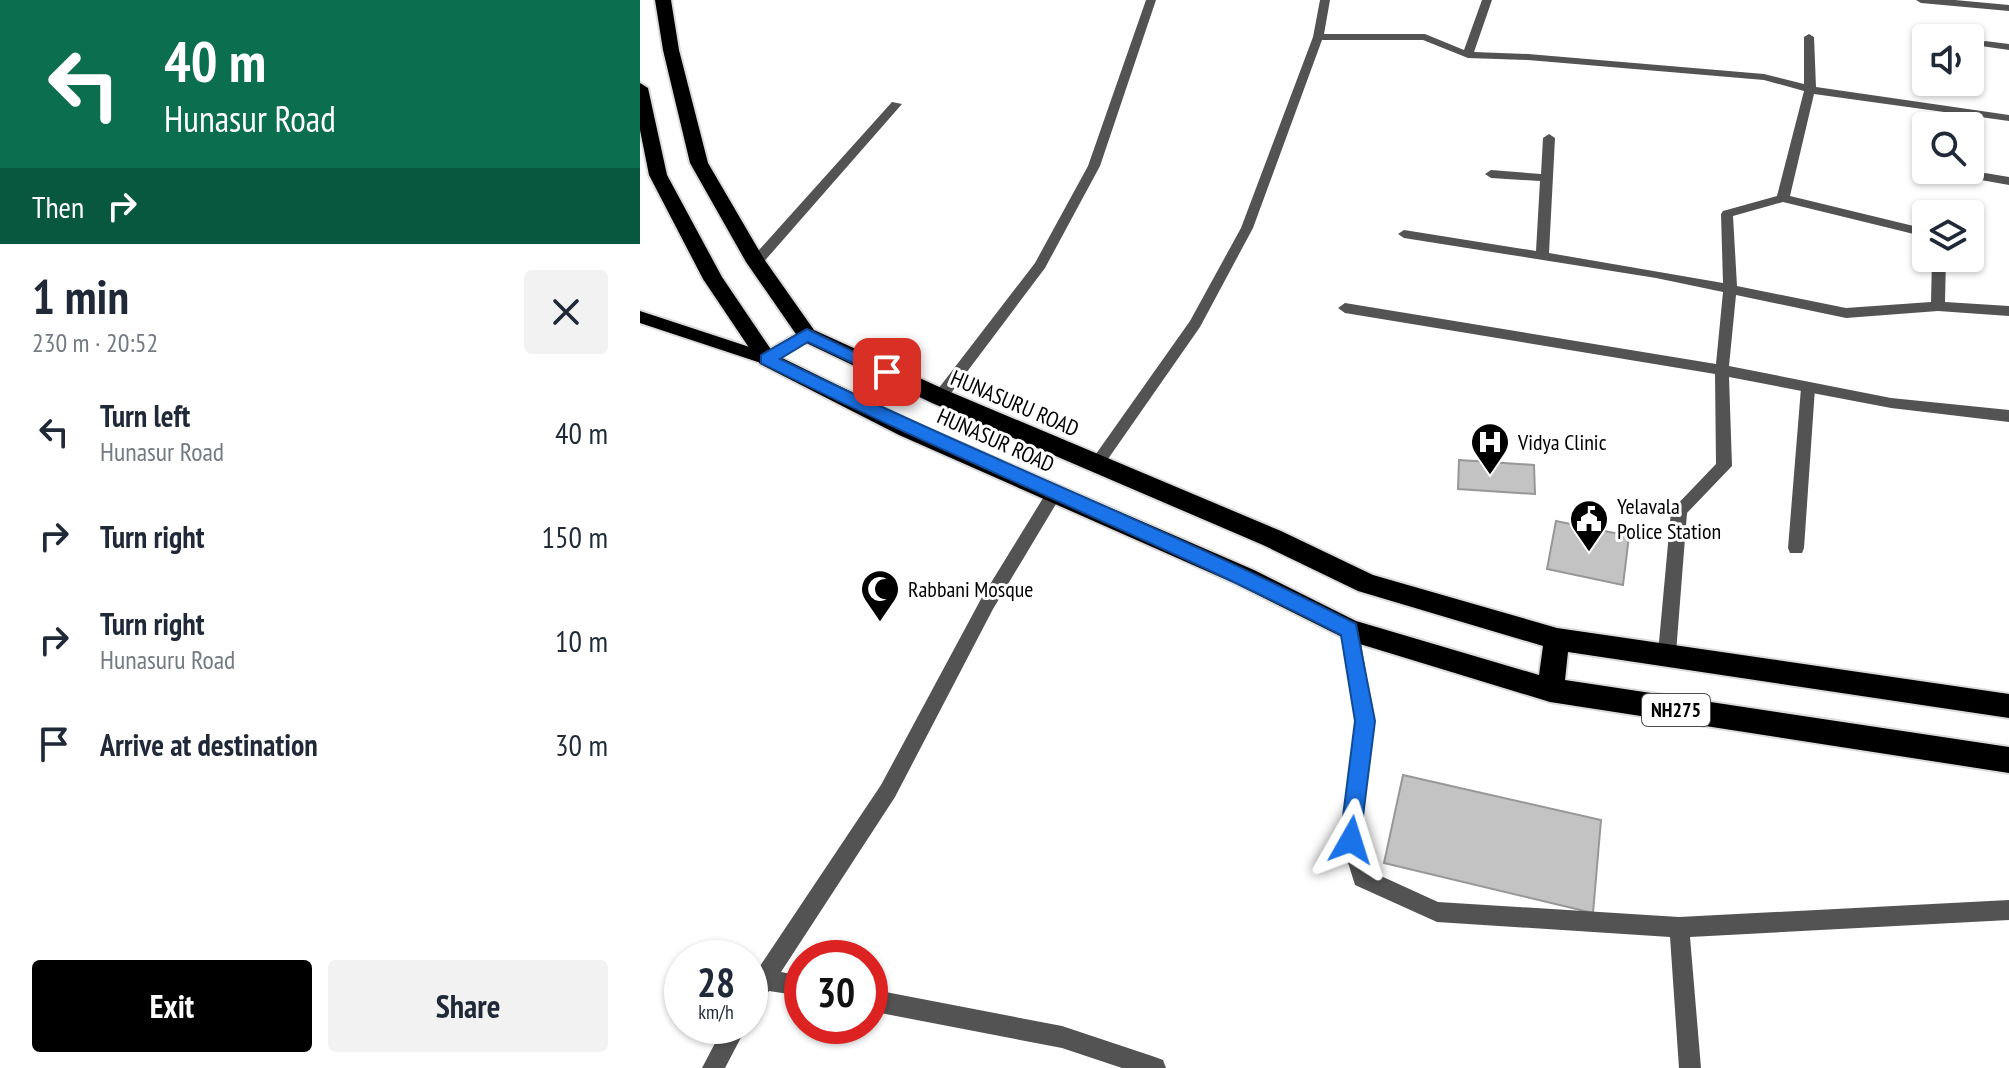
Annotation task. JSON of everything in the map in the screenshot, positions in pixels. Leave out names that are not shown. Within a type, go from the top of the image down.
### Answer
[{"type":"highway","points":[[663,0],[671,50],[699,163],[756,262],[807,335]]},
{"type":"highway","name":"HUNASUR ROAD","points":[[640,88],[658,175],[713,279],[767,359],[907,429],[1245,577],[1350,630]]},
{"type":"highway","name":"HUNASURU ROAD","points":[[807,335],[940,397],[1272,538],[1367,584],[1557,639],[2009,706]]},
{"type":"highway","name":"NH275","points":[[1350,630],[1550,690],[2009,760]]},
{"type":"highway","points":[[1550,690],[1557,639]]},
{"type":"main road","points":[[640,317],[767,359],[807,335]]},
{"type":"street","points":[[940,397],[1040,265],[1094,166],[1151,0]]},
{"type":"street","points":[[1096,465],[1195,324],[1247,228],[1318,37],[1325,0]]},
{"type":"street","points":[[1468,55],[1487,0]]},
{"type":"street","points":[[1921,0],[2009,8]]},
{"type":"street","points":[[1318,37],[1425,37],[1468,55],[1528,57],[1764,77],[1810,89],[2009,118]]},
{"type":"street","points":[[1783,198],[1810,89],[1809,37]]},
{"type":"street","points":[[1985,44],[2009,47]]},
{"type":"street","points":[[756,262],[896,104]]},
{"type":"street","points":[[1542,256],[1549,138]]},
{"type":"street","points":[[1491,174],[1547,178]]},
{"type":"street","points":[[1985,177],[2009,181]]},
{"type":"street","points":[[1667,653],[1679,511],[1724,466],[1722,370],[1730,288],[1727,214],[1783,198],[1912,230]]},
{"type":"street","points":[[1404,234],[1730,288],[1846,313],[1938,306],[2009,311]]},
{"type":"street","points":[[1938,306],[1939,272]]},
{"type":"street","points":[[1345,308],[1722,370],[1891,403],[2009,416]]},
{"type":"street","points":[[1796,548],[1808,388]]},
{"type":"street","points":[[768,971],[888,791],[987,604],[1054,494]]},
{"type":"street","points":[[1350,630],[1365,721],[1351,840],[1362,878],[1437,912],[1679,927],[2009,910]]},
{"type":"street","points":[[1679,927],[1690,1068]]},
{"type":"street","points":[[888,1003],[1062,1037],[1155,1068]]},
{"type":"street","points":[[713,1068],[726,1044]]},
{"type":"building","points":[[1459,460],[1534,465],[1535,494],[1458,489]]},
{"type":"building","name":"Yelavala Police Station","points":[[1556,521],[1629,536],[1623,585],[1547,569]]},
{"type":"building","points":[[1403,775],[1601,820],[1593,913],[1384,863]]},
{"type":"place","name":"Vidya Clinic","points":[[1490,476]]},
{"type":"place","name":"Yelavala Police Station","points":[[1589,553]]},
{"type":"place","name":"Rabbani Mosque","points":[[880,623]]},
{"type":"route","points":[[887,372],[807,335],[767,359],[907,429],[1245,577],[1350,630],[1365,721],[1351,840]]}]
